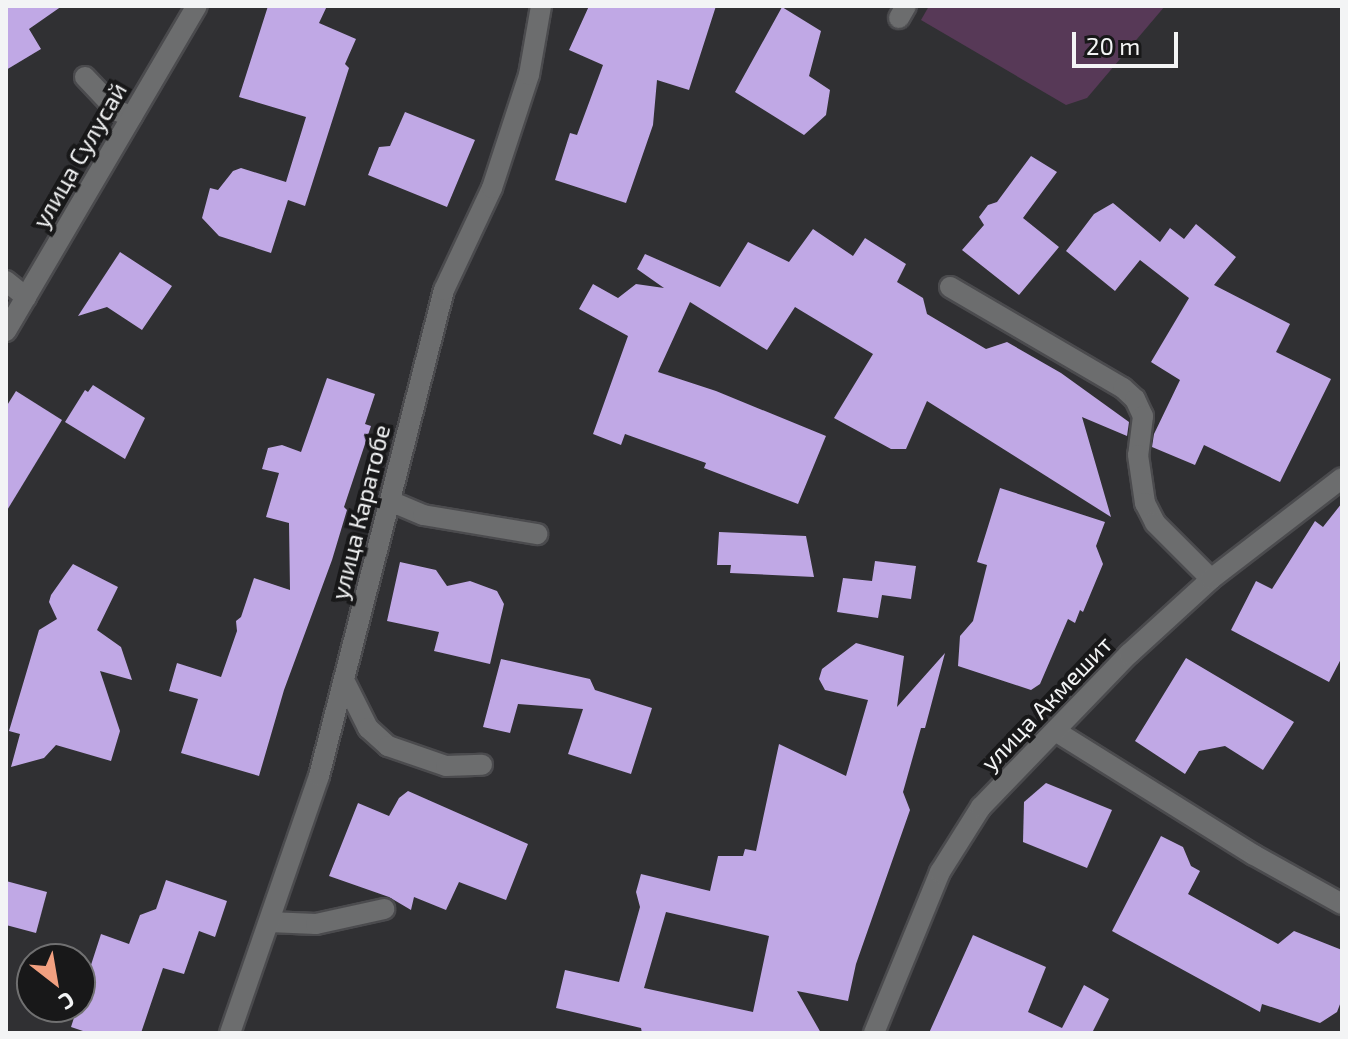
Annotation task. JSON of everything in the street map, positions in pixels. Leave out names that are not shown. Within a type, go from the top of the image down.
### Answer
[{"type":"street","name":"улица Сулусай","points":[[6,331],[197,6]]},
{"type":"street","name":"улица Каратобе","points":[[230,1033],[319,776],[444,290],[492,188],[529,75],[541,6]]},
{"type":"street","points":[[85,77],[117,111],[132,116]]},
{"type":"street","points":[[6,281],[26,297]]},
{"type":"street","points":[[950,287],[1123,388],[1135,399],[1143,416],[1138,455],[1145,503],[1155,523],[1211,579]]},
{"type":"street","name":"улица Акмешит","points":[[874,1033],[940,872],[981,807],[1057,732],[1129,654],[1211,579],[1342,478]]},
{"type":"street","points":[[390,501],[423,515],[537,534]]},
{"type":"street","points":[[344,680],[368,728],[388,746],[446,766],[482,765]]},
{"type":"street","points":[[1057,732],[1254,855],[1342,904]]},
{"type":"street","points":[[269,922],[316,924],[384,909]]},
{"type":"shaded area","points":[[929,6],[1165,6],[1087,98],[1066,105],[921,20]]},
{"type":"building","points":[[6,6],[62,6],[29,29],[41,49],[6,70]]},
{"type":"building","points":[[268,6],[327,6],[319,23],[356,39],[345,64],[349,68],[305,206],[288,200],[271,253],[219,236],[202,218],[210,188],[218,190],[233,171],[241,168],[286,182],[306,117],[239,97]]},
{"type":"building","points":[[589,6],[716,6],[689,90],[657,80],[653,125],[626,203],[555,180],[570,133],[577,135],[603,65],[569,50]]},
{"type":"building","points":[[782,7],[821,31],[809,76],[830,90],[826,115],[804,135],[735,92]]},
{"type":"building","points":[[405,112],[475,140],[447,207],[368,175],[379,147],[390,146]]},
{"type":"building","points":[[1031,156],[1057,172],[1023,218],[1059,247],[1019,295],[962,250],[984,225],[979,217],[988,205],[997,202]]},
{"type":"building","points":[[1113,203],[1160,242],[1170,228],[1184,239],[1196,224],[1236,257],[1214,285],[1290,324],[1276,352],[1331,379],[1280,482],[1204,445],[1195,465],[1152,447],[1154,434],[1180,380],[1151,362],[1189,298],[1140,260],[1115,291],[1066,251],[1094,214]]},
{"type":"building","points":[[813,229],[853,256],[865,238],[906,264],[897,282],[923,298],[927,314],[986,349],[1007,342],[1061,373],[1129,422],[1127,436],[1082,417],[1111,517],[927,401],[906,449],[891,449],[834,418],[873,354],[795,307],[767,350],[690,302],[658,372],[716,391],[826,436],[798,504],[704,468],[706,463],[625,434],[621,445],[593,434],[628,336],[579,309],[593,284],[618,298],[636,284],[664,288],[637,269],[645,254],[720,287],[748,242],[789,262]]},
{"type":"building","points":[[120,252],[172,286],[142,330],[107,307],[78,316]]},
{"type":"building","points":[[327,378],[375,394],[365,424],[371,426],[344,507],[347,510],[332,560],[284,690],[259,776],[181,753],[198,699],[169,691],[177,663],[221,677],[237,631],[236,621],[241,617],[254,578],[290,590],[289,523],[266,517],[279,473],[262,469],[268,448],[282,445],[301,452]]},
{"type":"building","points":[[93,385],[145,418],[125,459],[65,422],[85,390],[88,392]]},
{"type":"building","points":[[16,391],[62,420],[6,512],[6,407]]},
{"type":"building","points":[[1000,488],[1105,522],[1096,546],[1103,564],[1083,612],[1080,610],[1075,623],[1068,619],[1040,684],[1031,690],[958,666],[960,636],[973,621],[987,565],[977,562]]},
{"type":"building","points":[[1342,503],[1342,657],[1329,682],[1231,630],[1256,581],[1272,589],[1315,521],[1323,527]]},
{"type":"building","points":[[719,532],[806,536],[814,577],[730,573],[731,565],[717,565]]},
{"type":"building","points":[[875,561],[916,566],[911,599],[882,595],[878,618],[837,612],[843,578],[872,581]]},
{"type":"building","points":[[400,562],[436,570],[447,586],[470,581],[497,591],[504,604],[490,664],[434,651],[439,632],[387,621]]},
{"type":"building","points":[[73,564],[118,587],[97,630],[121,647],[132,680],[100,671],[120,731],[111,761],[56,745],[44,758],[11,767],[20,734],[9,731],[39,630],[57,619],[49,602],[51,595]]},
{"type":"building","points":[[856,643],[904,656],[897,707],[945,653],[925,728],[921,728],[903,792],[910,810],[856,964],[848,1001],[797,991],[821,1033],[642,1033],[641,1028],[556,1008],[565,970],[619,982],[640,907],[636,892],[641,874],[710,891],[718,856],[743,856],[745,849],[756,851],[779,744],[846,776],[868,700],[825,690],[819,679],[822,669]],"holes":[[[666,912],[769,936],[753,1012],[644,988]]]},
{"type":"building","points":[[1186,658],[1294,722],[1263,770],[1225,746],[1199,751],[1185,774],[1135,741]]},
{"type":"building","points":[[501,659],[590,679],[595,690],[652,708],[631,774],[568,754],[583,709],[518,704],[510,733],[483,727]]},
{"type":"building","points":[[1046,783],[1112,810],[1087,868],[1023,842],[1024,802]]},
{"type":"building","points":[[408,791],[528,844],[506,900],[459,882],[446,910],[414,897],[411,910],[389,897],[329,876],[358,803],[389,816],[399,798]]},
{"type":"building","points":[[1161,836],[1183,847],[1191,866],[1200,871],[1188,894],[1278,944],[1294,931],[1342,950],[1342,999],[1337,1012],[1320,1023],[1262,1004],[1260,1012],[1112,931]]},
{"type":"building","points":[[166,880],[227,901],[215,937],[199,931],[184,974],[163,968],[141,1033],[89,1033],[71,1027],[72,1023],[96,1023],[96,950],[101,934],[129,944],[140,915],[156,909]]},
{"type":"building","points":[[6,881],[47,892],[36,933],[6,925]]},
{"type":"building","points":[[973,935],[1046,967],[1028,1012],[1062,1028],[1084,985],[1109,999],[1092,1033],[929,1033]]}]
